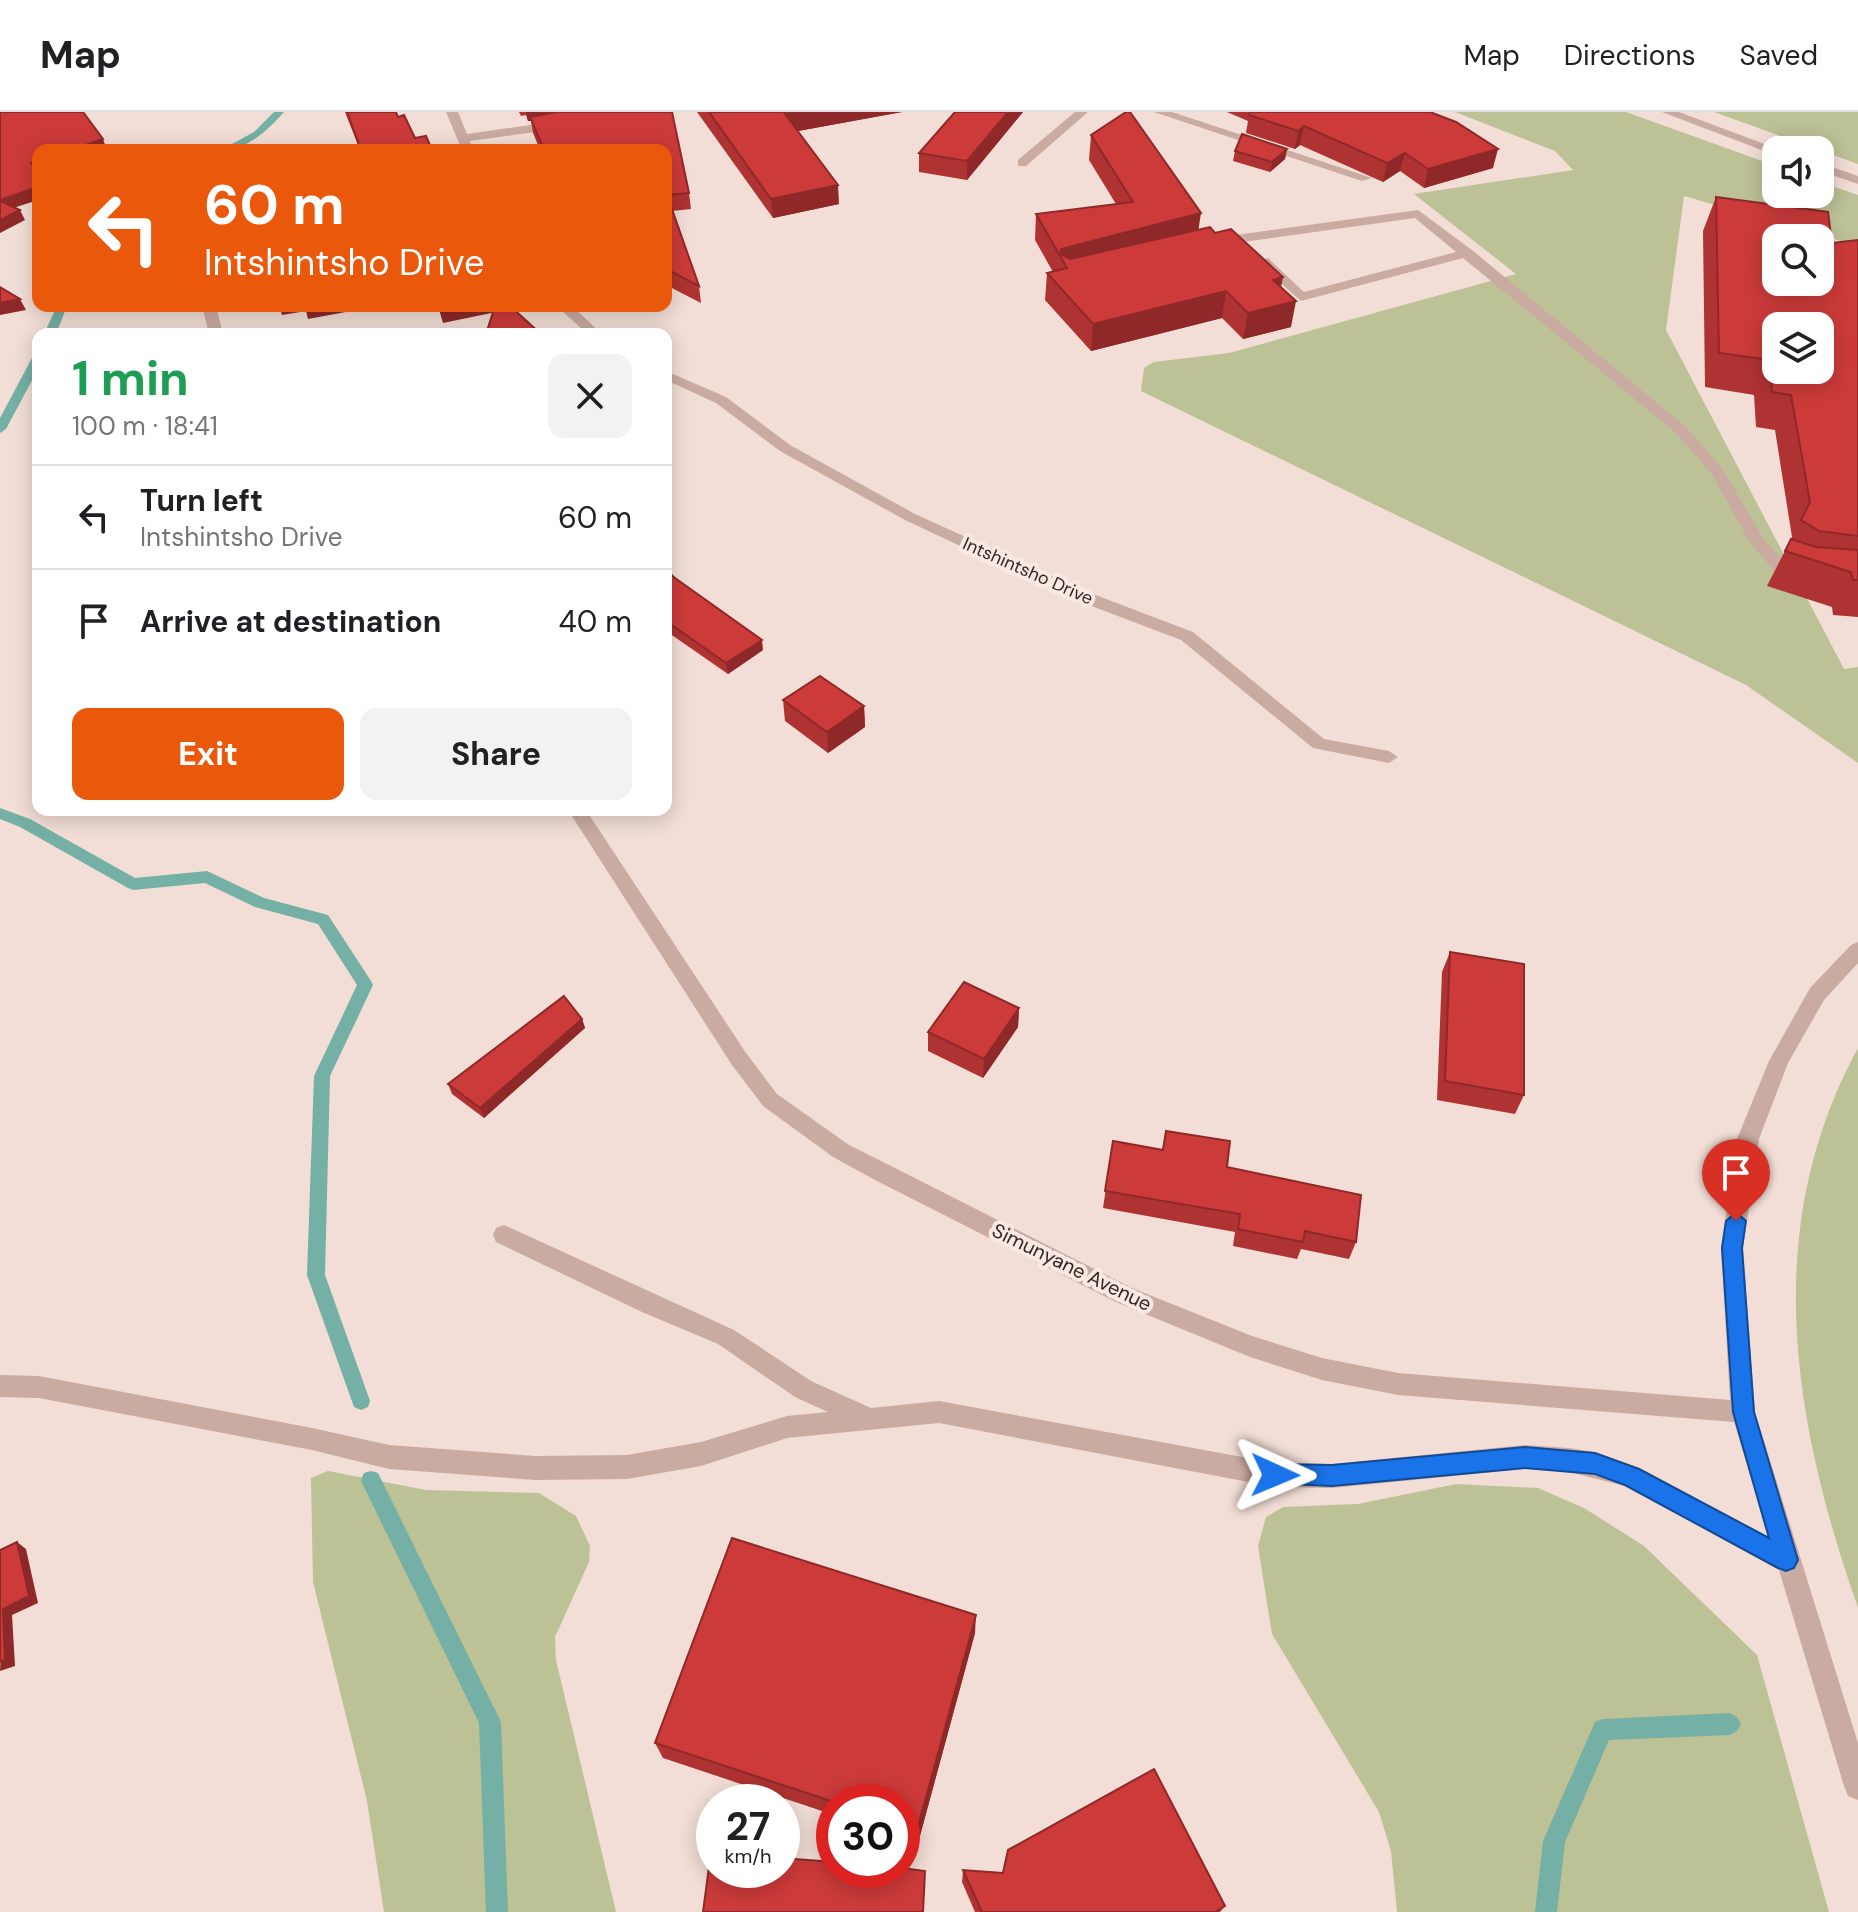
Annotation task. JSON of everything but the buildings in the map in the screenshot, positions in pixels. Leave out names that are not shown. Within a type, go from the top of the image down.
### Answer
[{"type":"street","points":[[452,112],[466,144],[571,122]]},
{"type":"street","points":[[1022,163],[1082,112]]},
{"type":"street","points":[[1160,112],[1366,178]]},
{"type":"street","points":[[1668,112],[1762,146]]},
{"type":"street","points":[[1834,172],[1858,180]]},
{"type":"street","points":[[1199,245],[1418,214],[1681,430],[1717,471],[1757,541],[1780,567],[1798,574],[1858,579]]},
{"type":"street","points":[[1238,238],[1301,297],[1467,253]]},
{"type":"street","points":[[571,312],[588,328]]},
{"type":"street","name":"Intshintsho Drive","points":[[672,378],[721,400],[785,448],[910,517],[1079,595],[1187,636],[1319,744],[1389,757]]},
{"type":"street","name":"Simunyane Avenue","points":[[581,816],[739,1059],[770,1100],[841,1151],[883,1173],[1124,1295],[1250,1346],[1322,1369],[1398,1384],[1743,1412]]},
{"type":"street","points":[[1858,950],[1817,994],[1779,1061],[1748,1139],[1732,1248],[1743,1412],[1858,1786]]},
{"type":"street","points":[[504,1235],[650,1305],[726,1337],[803,1389],[866,1417]]},
{"type":"street","points":[[0,1386],[39,1387],[312,1439],[389,1457],[535,1468],[627,1467],[701,1454],[787,1427],[939,1412],[1275,1475],[1332,1476],[1525,1457],[1595,1464],[1631,1476],[1786,1560]]},
{"type":"green space","points":[[1455,112],[1626,112],[1762,161],[1762,208],[1834,208],[1834,187],[1858,195],[1858,246],[1834,239],[1834,224],[1781,224],[1684,196],[1666,330],[1844,669],[1858,667],[1858,763],[1746,685],[1141,391],[1144,368],[1154,362],[1229,353],[1516,274],[1414,194],[1573,170],[1555,151]]},
{"type":"green space","points":[[1714,112],[1858,112],[1858,164],[1834,155],[1834,136],[1780,136]]},
{"type":"green space","points":[[1858,1048],[1858,1608],[1835,1538],[1817,1467],[1803,1397],[1796,1326],[1797,1256],[1807,1186],[1827,1116]]},
{"type":"green space","points":[[328,1471],[426,1490],[539,1493],[576,1516],[590,1546],[589,1562],[555,1637],[556,1660],[616,1912],[384,1912],[367,1801],[313,1582],[311,1478]]},
{"type":"green space","points":[[1456,1484],[1538,1488],[1584,1508],[1644,1546],[1757,1655],[1829,1912],[1397,1912],[1391,1851],[1379,1812],[1272,1634],[1258,1546],[1266,1517],[1283,1507],[1358,1504]]},
{"type":"waterway","points":[[238,144],[257,134],[279,112]]},
{"type":"waterway","points":[[53,328],[59,312]]},
{"type":"waterway","points":[[0,429],[32,369]]},
{"type":"waterway","points":[[0,813],[25,823],[133,884],[207,877],[260,903],[323,919],[365,985],[322,1076],[316,1275],[361,1401]]},
{"type":"waterway","points":[[371,1480],[490,1722],[497,1912]]},
{"type":"waterway","points":[[1546,1912],[1554,1841],[1603,1730],[1730,1724]]},
{"type":"route","points":[[1275,1475],[1332,1476],[1525,1457],[1595,1464],[1631,1476],[1786,1560],[1743,1412],[1732,1248],[1736,1221]]}]
